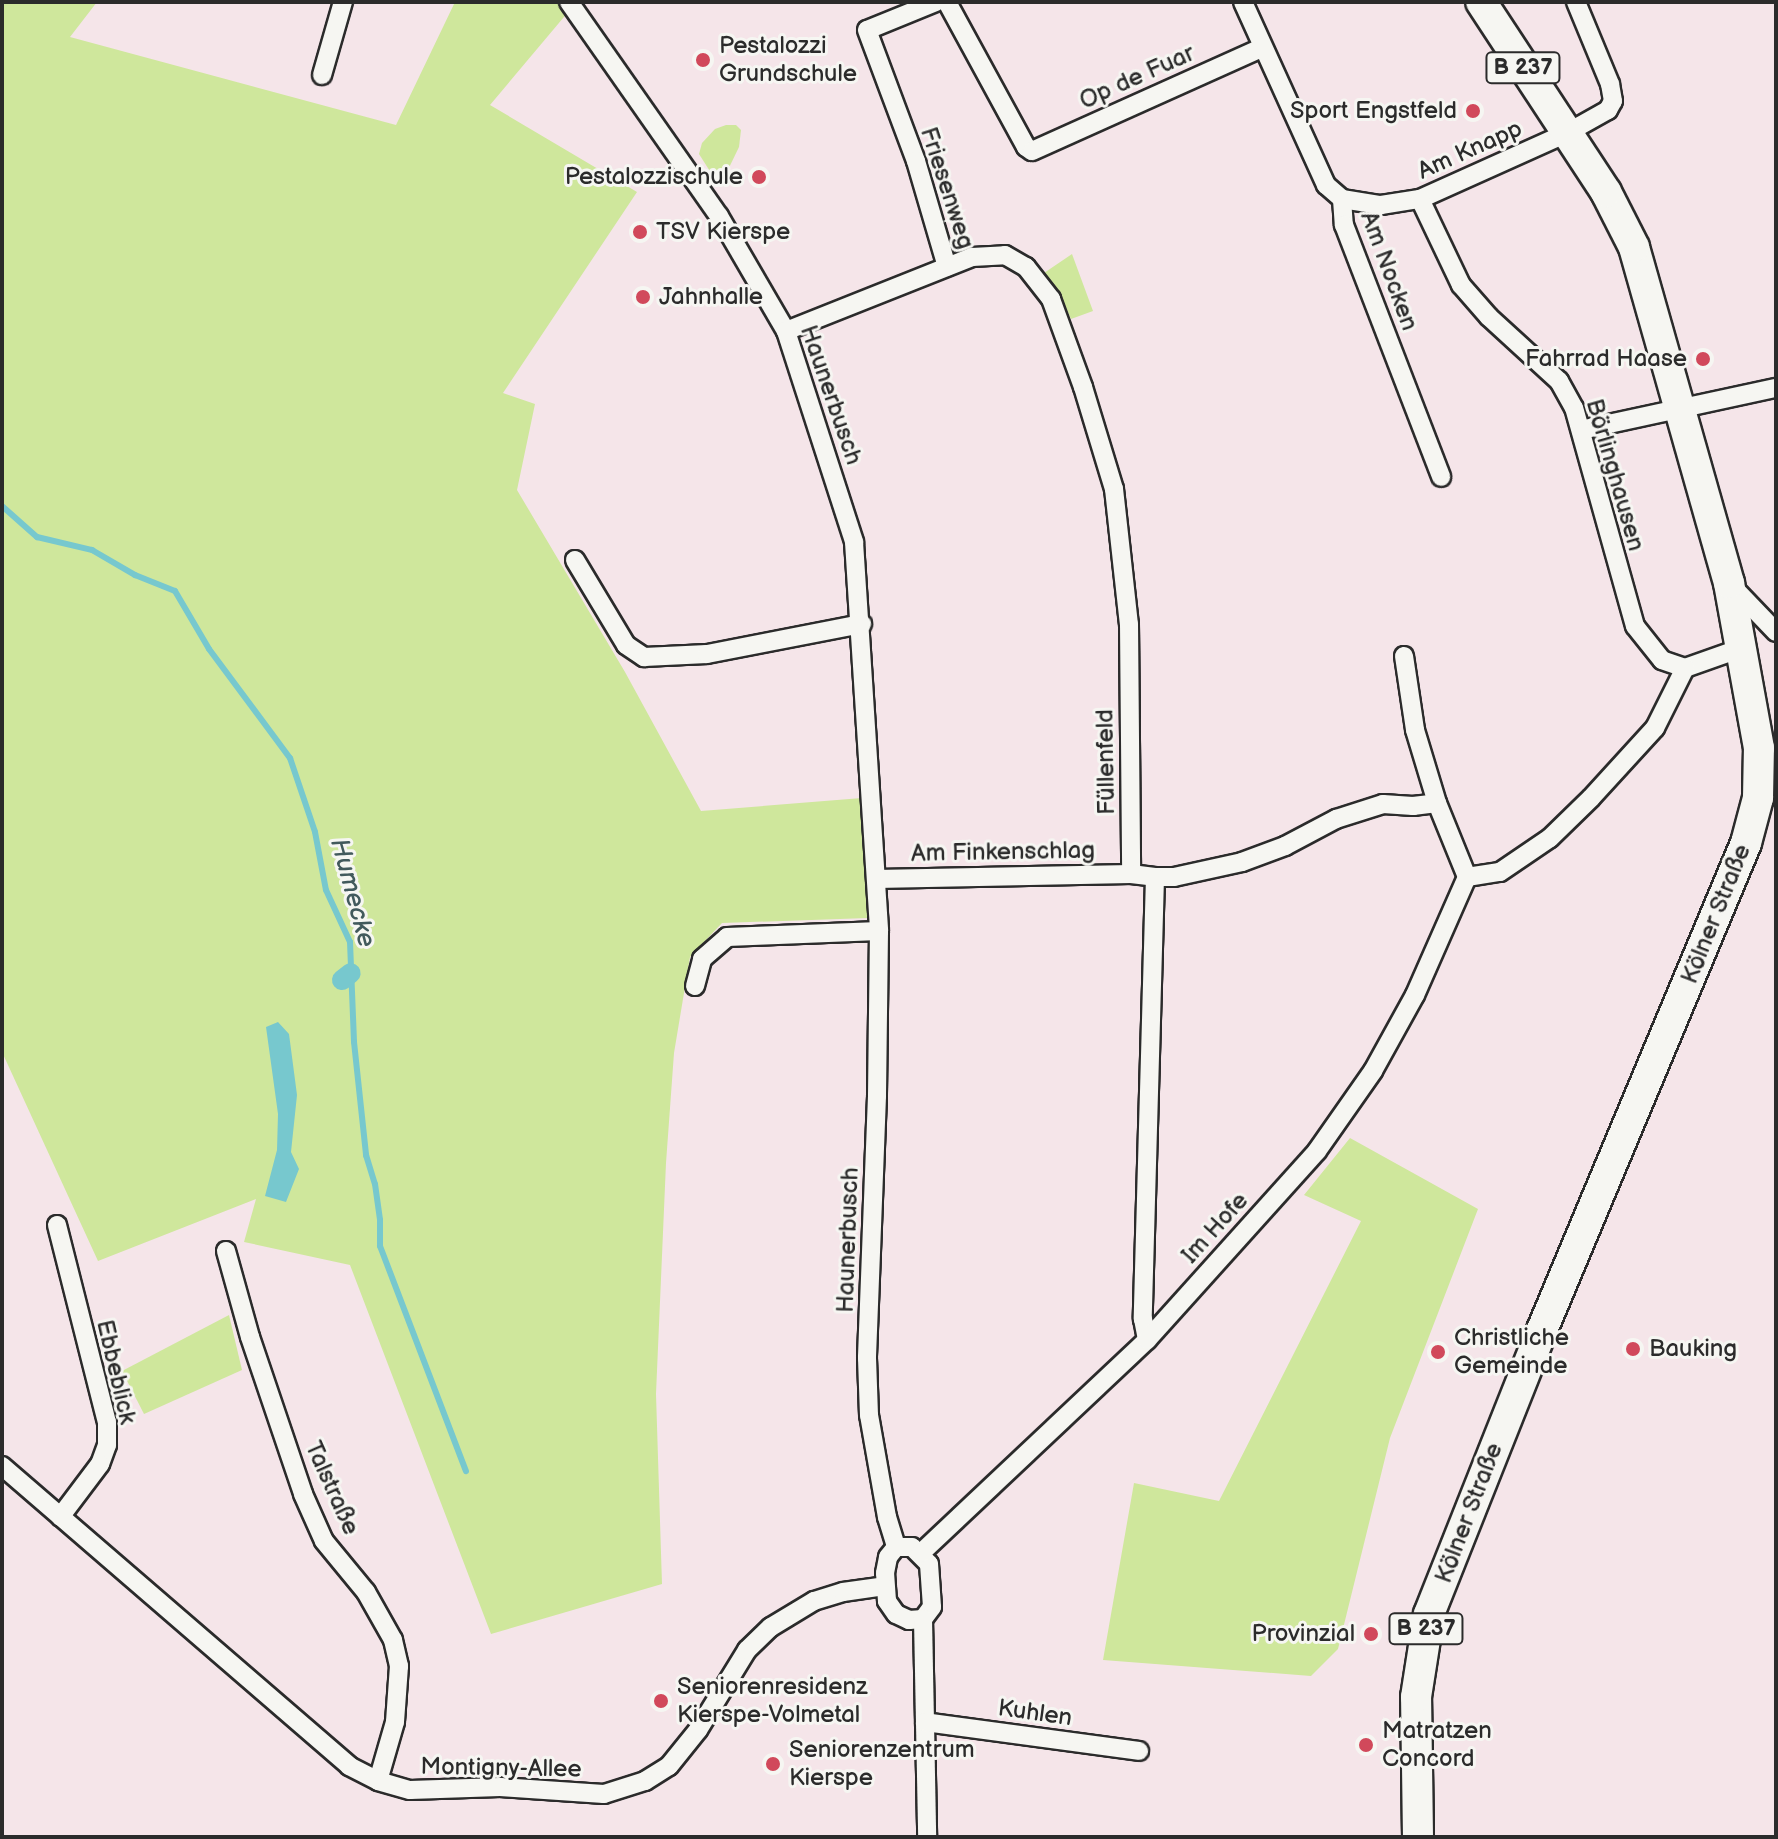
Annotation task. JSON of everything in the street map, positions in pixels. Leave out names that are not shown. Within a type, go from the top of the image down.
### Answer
[{"type":"main road","name":"Kölner Straße","points":[[1418,1837],[1416,1697],[1429,1614],[1542,1330],[1709,934],[1750,828],[1758,798],[1759,748],[1729,583],[1634,247],[1606,192],[1481,2]]},
{"type":"street","points":[[322,75],[343,2]]},
{"type":"street","name":"Haunerbusch","points":[[569,2],[719,216],[786,331],[854,542],[862,624],[879,931],[877,1096],[867,1358],[869,1415],[887,1517],[896,1547]]},
{"type":"street","name":"Friesenweg","points":[[786,331],[947,267],[916,161],[867,30],[936,2]]},
{"type":"street","name":"Op de Fuar","points":[[947,2],[1026,147],[1032,151],[1261,48]]},
{"type":"street","name":"Am Nocken","points":[[1243,2],[1313,160],[1326,185],[1342,199],[1344,225],[1441,477]]},
{"type":"street","name":"Am Knapp","points":[[1342,199],[1381,205],[1420,199],[1567,133],[1608,110],[1613,101],[1610,84],[1576,2]]},
{"type":"street","name":"Börlinghausen","points":[[1420,199],[1461,285],[1489,317],[1559,381],[1574,408],[1581,430],[1624,596],[1635,626],[1662,660],[1685,668]]},
{"type":"street","name":"Füllenfeld","points":[[947,267],[972,257],[1005,255],[1026,267],[1051,299],[1083,387],[1114,489],[1129,624],[1131,874]]},
{"type":"street","points":[[1581,430],[1776,388]]},
{"type":"street","points":[[575,560],[626,645],[644,657],[707,654],[862,624]]},
{"type":"street","points":[[1729,583],[1776,632]]},
{"type":"street","points":[[1404,656],[1415,730],[1437,803],[1467,877],[1500,872],[1550,838],[1655,728],[1685,668],[1739,649]]},
{"type":"street","points":[[1131,874],[1174,877],[1242,862],[1285,846],[1336,819],[1383,804],[1413,806],[1437,803]]},
{"type":"street","name":"Am Finkenschlag","points":[[876,879],[1131,874]]},
{"type":"street","points":[[1147,1340],[1143,1319],[1155,877]]},
{"type":"street","name":"Im Hofe","points":[[921,1553],[1147,1340],[1317,1151],[1373,1071],[1415,995],[1467,877]]},
{"type":"street","points":[[695,986],[702,959],[727,937],[879,931]]},
{"type":"street","name":"Ebbeblick","points":[[57,1225],[107,1422],[107,1445],[100,1464],[60,1517]]},
{"type":"street","name":"Talstraße","points":[[226,1251],[250,1337],[303,1494],[324,1541],[366,1592],[393,1640],[399,1666],[395,1722],[378,1781]]},
{"type":"street","name":"Montigny-Allee","points":[[2,1466],[349,1766],[378,1781],[410,1790],[500,1787],[564,1794],[604,1794],[645,1781],[669,1766],[698,1730],[747,1650],[771,1627],[814,1601],[843,1592],[885,1586]]},
{"type":"street","points":[[923,1619],[909,1620],[896,1614],[887,1601],[888,1557],[896,1547],[912,1547],[921,1553],[929,1564],[933,1588],[932,1607],[923,1619],[927,1837]]},
{"type":"street","name":"Kuhlen","points":[[925,1722],[1139,1751]]},
{"type":"green space","points":[[5,2],[97,2],[70,37],[396,125],[455,2],[560,2],[569,11],[490,105],[637,192],[503,393],[535,404],[517,490],[625,672],[701,811],[862,798],[868,918],[722,923],[690,957],[674,1053],[666,1163],[656,1394],[662,1584],[491,1634],[350,1265],[244,1242],[256,1199],[98,1261],[2,1052],[2,6]]},
{"type":"green space","points":[[736,125],[741,130],[739,147],[724,178],[719,180],[699,154],[702,143],[715,129]]},
{"type":"green space","points":[[1072,254],[1093,311],[1071,319],[1059,292],[1044,273]]},
{"type":"green space","points":[[1350,1138],[1478,1209],[1390,1438],[1338,1649],[1311,1676],[1103,1660],[1134,1483],[1219,1501],[1361,1221],[1304,1195]]},
{"type":"green space","points":[[229,1315],[242,1370],[144,1414],[122,1371]]},
{"type":"water","points":[[278,1022],[289,1034],[297,1095],[291,1152],[299,1169],[286,1202],[265,1196],[277,1150],[278,1114],[266,1027]]},
{"type":"waterway","name":"Humecke","points":[[2,506],[37,537],[92,550],[135,575],[175,591],[209,649],[290,758],[315,832],[326,890],[350,942],[354,1042],[366,1155],[375,1184],[380,1220],[380,1246],[466,1471]]},
{"type":"waterway","points":[[342,980],[351,973]]},
{"type":"place","name":"Pestalozzi Grundschule","points":[[703,60]]},
{"type":"place","name":"Sport Engstfeld","points":[[1473,111]]},
{"type":"place","name":"Pestalozzischule","points":[[759,177]]},
{"type":"place","name":"TSV Kierspe","points":[[640,232]]},
{"type":"place","name":"Jahnhalle","points":[[643,297]]},
{"type":"place","name":"Fahrrad Haase","points":[[1703,359]]},
{"type":"place","name":"Bauking","points":[[1633,1349]]},
{"type":"place","name":"Christliche Gemeinde","points":[[1438,1352]]},
{"type":"place","name":"Provinzial","points":[[1371,1634]]},
{"type":"place","name":"Seniorenresidenz Kierspe-Volmetal","points":[[661,1701]]},
{"type":"place","name":"Matratzen Concord","points":[[1366,1745]]},
{"type":"place","name":"Seniorenzentrum Kierspe","points":[[773,1764]]}]
